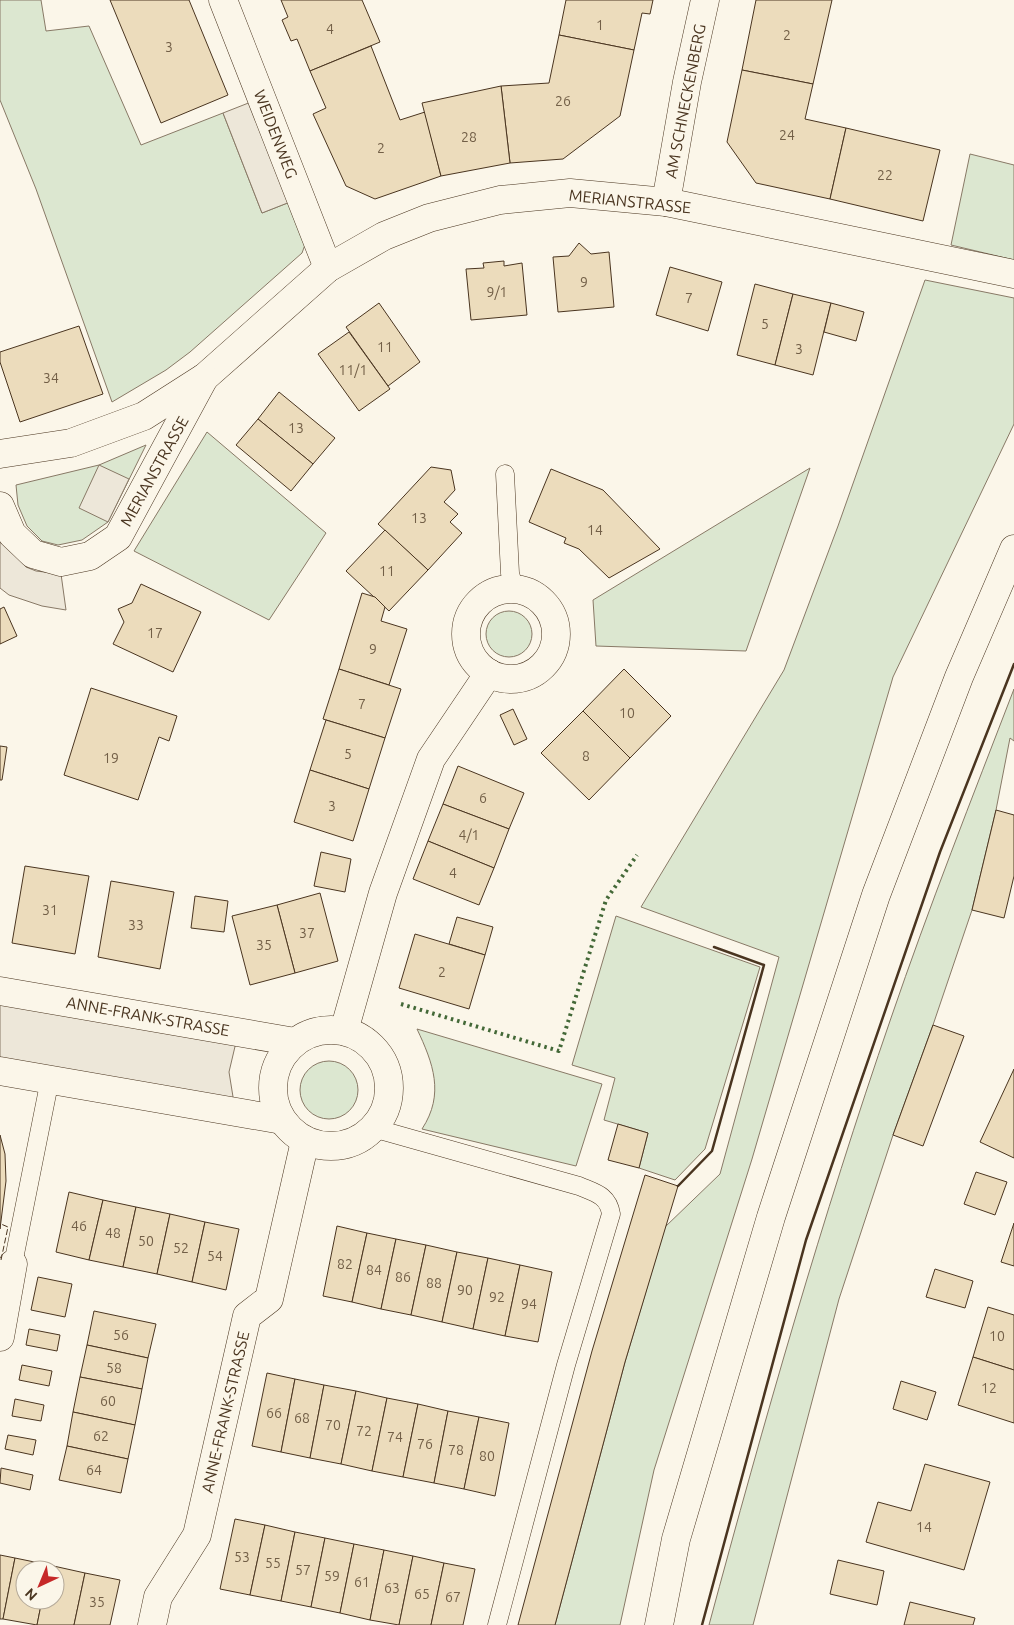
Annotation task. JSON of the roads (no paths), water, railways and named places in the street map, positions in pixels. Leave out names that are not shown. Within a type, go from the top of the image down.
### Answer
[{"type":"street","name":"WEIDENWEG","points":[[223,0],[277,153],[328,268]]},
{"type":"street","name":"AM SCHNECKENBERG","points":[[666,202],[687,82],[706,0]]},
{"type":"street","name":"MERIANSTRASSE","points":[[0,454],[71,443],[144,416],[205,377],[328,268],[384,236],[429,218],[500,200],[570,193],[666,202],[1014,274]]},
{"type":"street","name":"MERIANSTRASSE","points":[[0,506],[12,534],[33,554],[61,562],[90,556],[118,537],[205,377]]},
{"type":"street","points":[[659,1625],[676,1539],[771,1216],[873,904],[960,677],[1014,549]]},
{"type":"street","points":[[514,589],[527,592],[548,608],[556,632],[555,646],[550,658],[541,669],[528,676],[515,679],[501,679],[477,664],[469,650],[466,636],[468,621],[475,608],[486,597],[499,591],[514,589]]},
{"type":"street","points":[[344,1031],[383,893],[431,758],[489,673]]},
{"type":"street","name":"ANNE-FRANK-STRASSE","points":[[0,991],[295,1042]]},
{"type":"street","points":[[318,1031],[344,1031],[360,1038],[373,1049],[383,1063],[388,1080],[388,1097],[383,1114],[373,1128],[364,1136],[341,1145],[329,1146],[305,1141],[292,1132],[282,1120],[275,1104],[272,1087],[275,1069],[283,1054],[295,1042],[318,1031]]},
{"type":"street","points":[[0,1071],[282,1120]]},
{"type":"street","name":"ANNE-FRANK-STRASSE","points":[[152,1625],[158,1597],[198,1535],[247,1316],[269,1299],[305,1141]]},
{"type":"street","points":[[0,1337],[13,1264]]},
{"type":"lane","points":[[505,474],[510,573],[514,589]]},
{"type":"lane","points":[[13,1264],[50,1079]]},
{"type":"lane","points":[[373,1128],[579,1186],[605,1197],[610,1205],[611,1214],[566,1365],[497,1625]]}]
